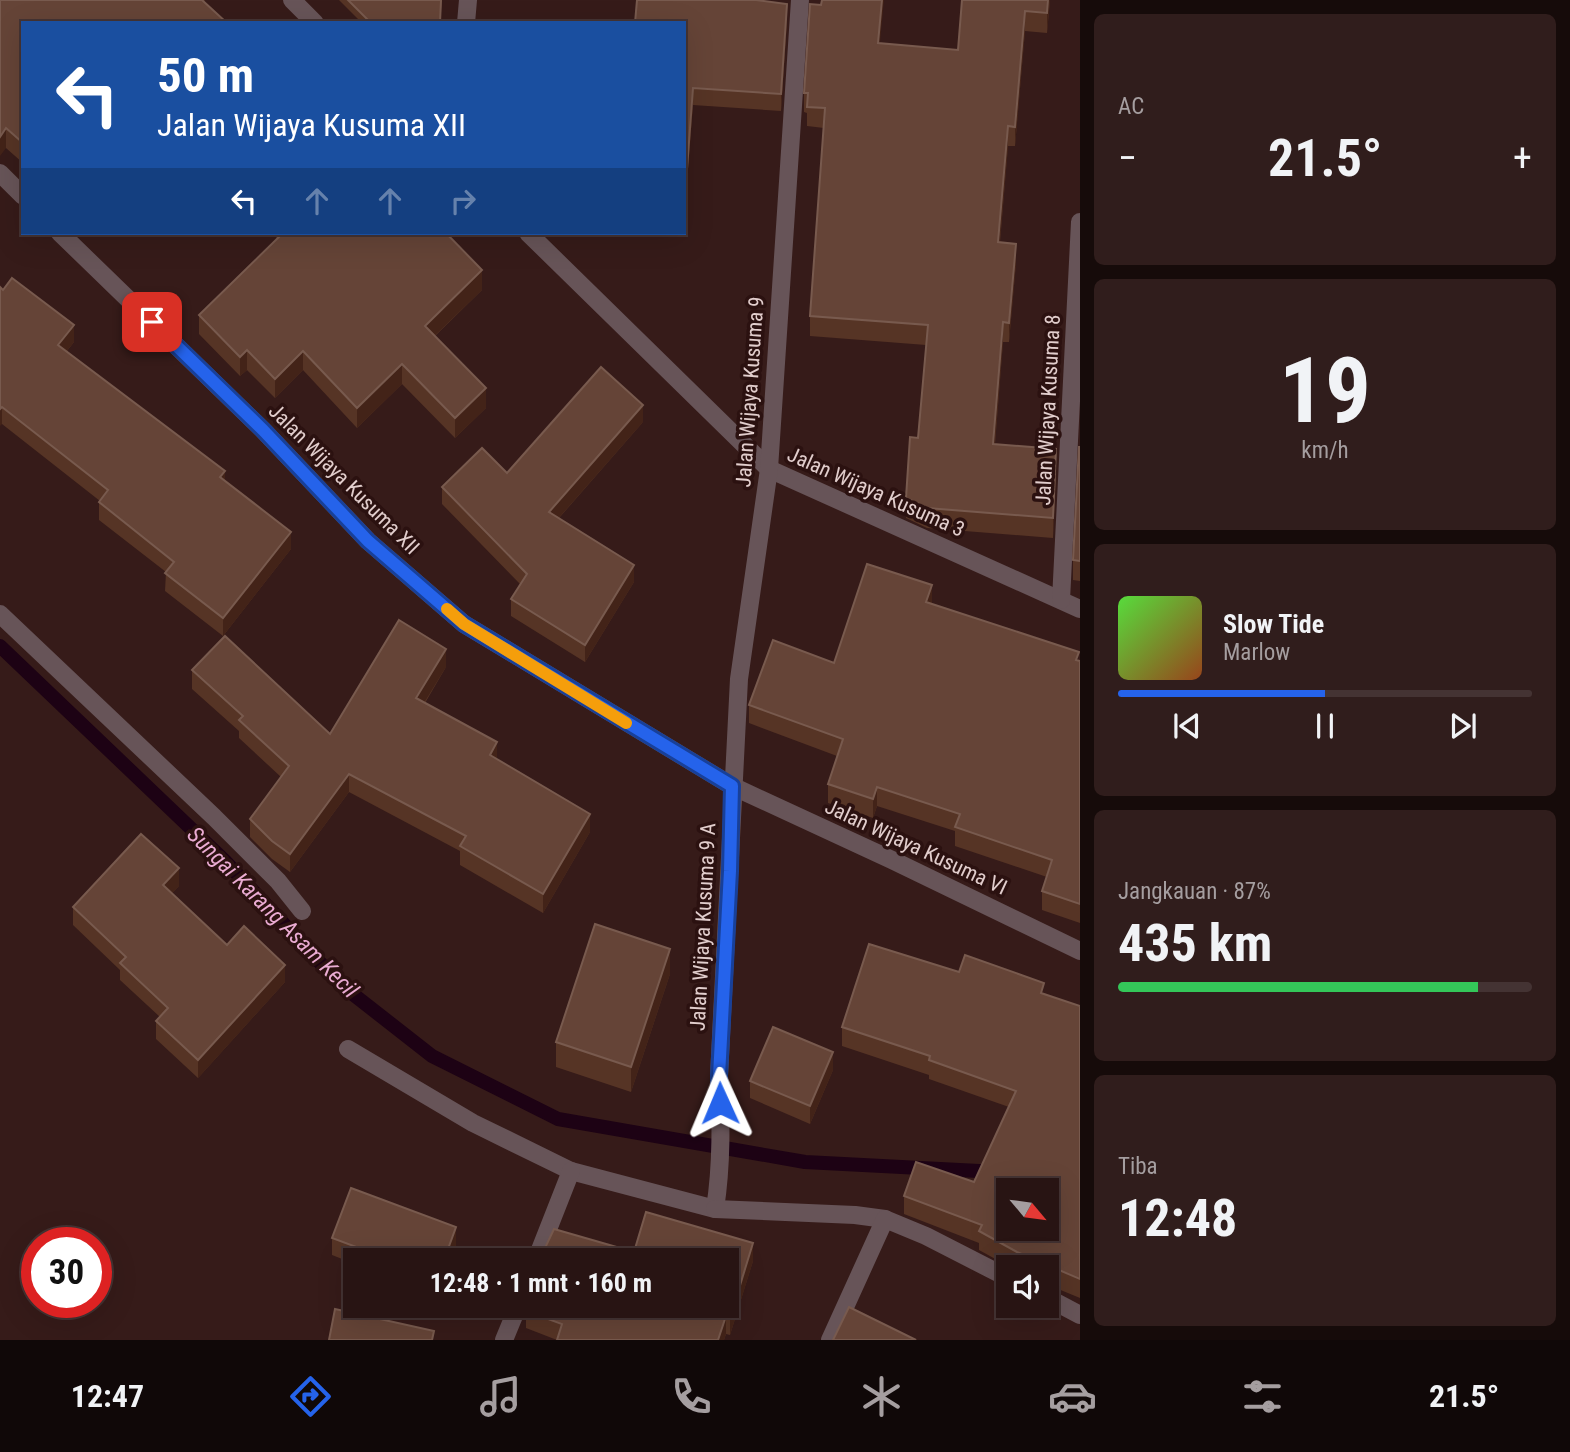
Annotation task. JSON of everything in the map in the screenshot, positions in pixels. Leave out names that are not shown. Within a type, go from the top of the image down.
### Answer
[{"type":"street","points":[[292,0],[313,21]]},
{"type":"street","points":[[466,21],[468,0]]},
{"type":"street","name":"Jalan Wijaya Kusuma 9","points":[[732,786],[739,679],[769,469],[800,0]]},
{"type":"street","points":[[0,173],[21,194]]},
{"type":"street","name":"Jalan Wijaya Kusuma 8","points":[[1061,600],[1080,222]]},
{"type":"street","name":"Jalan Wijaya Kusuma XII","points":[[62,235],[263,430],[368,541],[464,624],[732,786]]},
{"type":"street","name":"Jalan Wijaya Kusuma 3","points":[[530,235],[769,469],[1080,609]]},
{"type":"street","points":[[0,614],[214,817],[278,881],[302,911]]},
{"type":"street","name":"Jalan Wijaya Kusuma VI","points":[[732,786],[1080,951]]},
{"type":"street","name":"Jalan Wijaya Kusuma 9 A","points":[[717,1195],[721,1131],[719,1076],[732,786]]},
{"type":"street","points":[[348,1049],[472,1123],[571,1171],[885,1219],[926,1236],[996,1272]]},
{"type":"street","points":[[541,1248],[571,1171]]},
{"type":"street","points":[[830,1340],[885,1219]]},
{"type":"street","points":[[1059,1304],[1080,1315]]},
{"type":"street","points":[[504,1340],[513,1318]]},
{"type":"building","points":[[0,0],[202,0],[225,21],[21,21],[21,141],[6,128],[0,137]]},
{"type":"building","points":[[348,0],[441,0],[440,21],[369,21]]},
{"type":"building","points":[[637,0],[756,0],[787,4],[781,94],[693,88],[686,182],[686,21],[635,21]]},
{"type":"building","points":[[822,0],[882,0],[878,43],[958,50],[962,0],[1048,0],[1047,13],[1025,11],[1015,127],[1008,126],[998,242],[1016,244],[1009,323],[1003,322],[993,444],[1056,449],[1053,518],[927,508],[906,498],[910,437],[918,438],[928,325],[810,316],[825,108],[807,107],[808,93],[804,93],[810,4],[821,5]]},
{"type":"building","points":[[281,235],[448,235],[482,270],[425,326],[486,388],[455,418],[402,364],[357,408],[303,351],[275,379],[247,350],[240,357],[199,315]]},
{"type":"building","points":[[12,278],[74,325],[58,345],[225,471],[220,477],[291,532],[223,618],[165,573],[174,562],[99,502],[108,490],[2,407],[0,409],[0,287],[3,290]]},
{"type":"building","points":[[601,367],[643,405],[549,512],[634,565],[585,645],[511,599],[527,574],[442,487],[482,448],[507,473]]},
{"type":"building","points":[[1080,447],[1080,561],[1073,560]]},
{"type":"building","points":[[867,564],[932,585],[926,602],[1079,652],[1076,660],[1080,661],[1080,904],[1042,891],[1052,860],[955,827],[960,814],[877,787],[873,799],[828,784],[843,739],[749,705],[773,640],[834,663]]},
{"type":"building","points":[[399,620],[446,649],[416,698],[497,742],[490,755],[590,814],[543,894],[460,846],[466,836],[349,774],[290,854],[250,819],[289,766],[239,720],[243,716],[192,670],[225,636],[330,734]]},
{"type":"building","points":[[141,834],[179,868],[163,885],[227,945],[244,926],[285,965],[198,1060],[156,1021],[168,1008],[120,963],[126,957],[73,907]]},
{"type":"building","points":[[595,924],[670,949],[631,1067],[556,1042]]},
{"type":"building","points":[[869,944],[959,972],[965,955],[1044,983],[1041,993],[1080,1006],[1080,1279],[1059,1270],[1059,1255],[1024,1255],[997,1241],[1059,1241],[1059,1178],[996,1178],[996,1240],[979,1231],[982,1225],[904,1196],[916,1162],[974,1182],[1016,1091],[929,1060],[930,1056],[842,1027]]},
{"type":"building","points":[[773,1027],[833,1052],[810,1106],[750,1081]]},
{"type":"building","points":[[351,1188],[456,1227],[448,1248],[359,1248],[332,1238]]},
{"type":"building","points":[[646,1212],[753,1243],[739,1289],[739,1248],[635,1248]]},
{"type":"building","points":[[554,1229],[620,1248],[545,1248]]},
{"type":"building","points":[[849,1307],[916,1340],[833,1340]]},
{"type":"building","points":[[335,1309],[343,1311],[343,1318],[376,1318],[434,1331],[432,1340],[329,1340]]},
{"type":"building","points":[[545,1318],[725,1318],[718,1340],[557,1340],[562,1324]]},
{"type":"waterway","name":"Sungai Karang Asam Kecil","points":[[0,646],[225,861],[340,984],[432,1056],[558,1119],[805,1162],[998,1172]]},
{"type":"slow traffic","points":[[447,609],[464,624],[626,723]]},
{"type":"route","points":[[152,322],[263,430],[368,541],[464,624],[732,786],[720,1103]]}]
